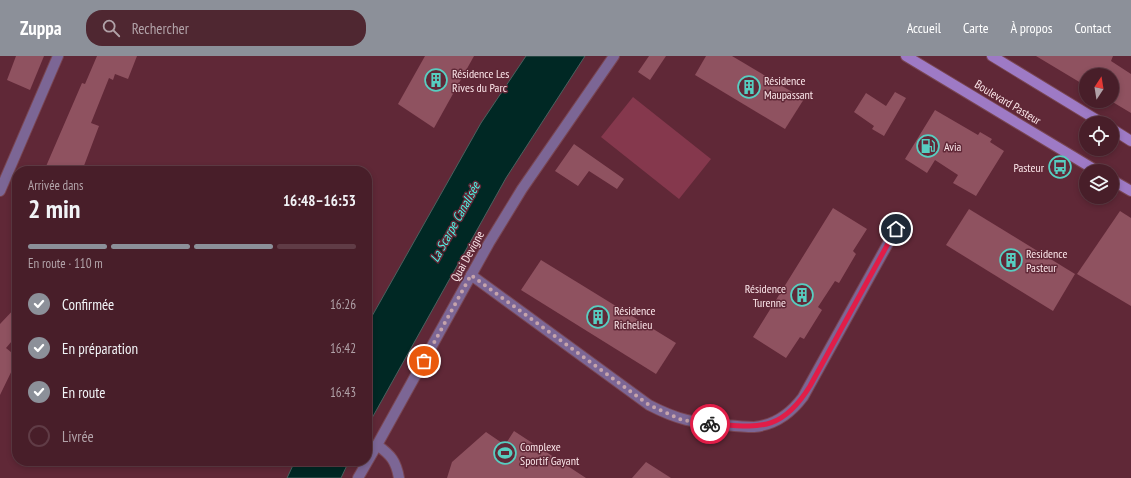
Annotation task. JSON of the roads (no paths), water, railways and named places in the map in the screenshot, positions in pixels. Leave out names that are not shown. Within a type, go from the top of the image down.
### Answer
[{"type":"main road","name":"Boulevard Pasteur","points":[[906,56],[1085,164]]},
{"type":"main road","points":[[992,56],[1091,116]]},
{"type":"main road","points":[[1119,133],[1131,140]]},
{"type":"main road","points":[[1119,184],[1131,191]]},
{"type":"street","points":[[0,191],[58,56]]},
{"type":"street","name":"Quai Devigne","points":[[372,454],[471,275],[522,189],[614,56]]},
{"type":"street","points":[[471,275],[649,405],[682,420],[700,424],[754,427],[770,423],[786,415],[796,407],[803,398],[896,229]]},
{"type":"street","points":[[377,445],[393,458],[398,468],[399,478]]},
{"type":"street","name":"Quai Devigne","points":[[358,478],[365,466]]},
{"type":"water","name":"La Scarpe Canalisée","points":[[526,56],[585,56],[506,178],[372,418],[372,316],[481,123]]},
{"type":"water","points":[[293,466],[347,466],[341,478],[287,478]]},
{"type":"place","name":"Résidence Les Rives du Parc","points":[[436,80]]},
{"type":"place","name":"Résidence Maupassant","points":[[749,87]]},
{"type":"place","name":"Avia","points":[[928,146]]},
{"type":"place","name":"Pasteur","points":[[1060,167]]},
{"type":"place","name":"Residence Pasteur","points":[[1011,260]]},
{"type":"place","name":"Résidence Turenne","points":[[802,295]]},
{"type":"place","name":"Résidence Richelieu","points":[[598,317]]},
{"type":"place","name":"Complexe Sportif Gayant","points":[[505,453]]}]
